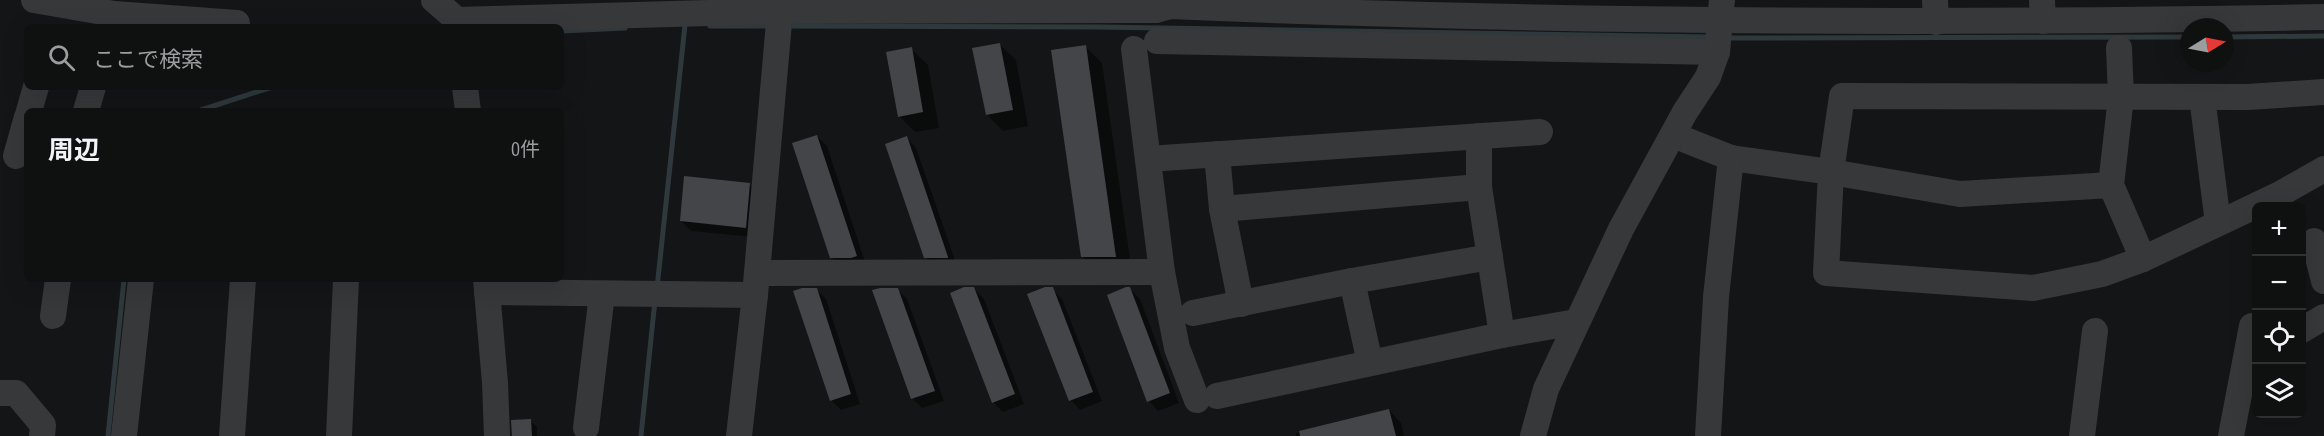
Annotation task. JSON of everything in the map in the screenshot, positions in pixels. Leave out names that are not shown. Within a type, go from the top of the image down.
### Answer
[{"type":"street","points":[[34,0],[56,16],[112,20],[237,23]]},
{"type":"street","points":[[435,0],[457,23],[508,9],[780,21],[1155,5],[1639,10],[1720,29]]},
{"type":"street","points":[[1576,322],[1502,335],[1207,398],[1177,348],[1162,272],[1148,159],[1146,45],[1720,29],[1935,11],[2127,10],[2324,17]]},
{"type":"street","points":[[739,436],[756,284],[780,21]]},
{"type":"street","points":[[1533,436],[1546,389],[1576,322],[1621,230],[1685,112],[1708,78],[1720,29]]},
{"type":"street","points":[[2119,48],[2121,97],[2111,185],[2143,259]]},
{"type":"street","points":[[30,108],[35,90]]},
{"type":"street","points":[[87,108],[92,90]]},
{"type":"street","points":[[465,90],[468,108]]},
{"type":"street","points":[[2324,92],[2248,97],[1842,96],[1831,172],[1826,273],[2033,288],[2103,274],[2143,259],[2280,194],[2324,169]]},
{"type":"street","points":[[2202,97],[2218,223]]},
{"type":"street","points":[[14,157],[24,126]]},
{"type":"street","points":[[1148,159],[1540,132]]},
{"type":"street","points":[[1673,135],[1731,158],[1960,194],[2111,185]]},
{"type":"street","points":[[1479,136],[1479,187],[1502,335]]},
{"type":"street","points":[[1217,154],[1222,209],[1241,304]]},
{"type":"street","points":[[1708,436],[1716,297],[1731,158]]},
{"type":"street","points":[[1222,209],[1479,187]]},
{"type":"street","points":[[2314,241],[2324,281]]},
{"type":"street","points":[[1194,313],[1352,281],[1490,257]]},
{"type":"street","points":[[497,436],[487,285],[602,294],[756,284],[1162,272]]},
{"type":"street","points":[[1352,281],[1370,363]]},
{"type":"street","points":[[53,316],[58,282]]},
{"type":"street","points":[[124,436],[141,282]]},
{"type":"street","points":[[232,436],[243,282]]},
{"type":"street","points":[[339,436],[346,282]]},
{"type":"street","points":[[586,428],[602,294]]},
{"type":"street","points":[[2306,327],[2324,317]]},
{"type":"street","points":[[2082,436],[2095,331]]},
{"type":"street","points":[[2231,436],[2252,339]]},
{"type":"street","points":[[0,393],[16,393],[43,425],[42,436]]},
{"type":"building","points":[[1000,43],[1013,110],[986,115],[972,48]]},
{"type":"building","points":[[1086,45],[1116,257],[1081,257],[1051,50]]},
{"type":"building","points":[[912,47],[923,112],[898,117],[886,52]]},
{"type":"building","points":[[817,135],[857,256],[851,258],[830,258],[792,143]]},
{"type":"building","points":[[907,136],[948,258],[924,258],[885,144]]},
{"type":"building","points":[[684,176],[750,183],[746,228],[680,221]]},
{"type":"building","points":[[964,287],[974,287],[1015,394],[992,403],[950,293]]},
{"type":"building","points":[[1045,287],[1053,287],[1093,392],[1069,401],[1027,294]]},
{"type":"building","points":[[1130,287],[1170,393],[1147,402],[1107,295]]},
{"type":"building","points":[[802,288],[817,288],[851,394],[830,401],[793,291]]},
{"type":"building","points":[[898,288],[935,391],[911,399],[872,290]]},
{"type":"building","points":[[1389,409],[1396,436],[1300,436],[1299,431]]},
{"type":"building","points":[[531,419],[532,436],[512,436],[511,420]]},
{"type":"waterway","points":[[657,288],[685,25]]},
{"type":"waterway","points":[[710,26],[772,26]]},
{"type":"waterway","points":[[785,26],[1099,27],[1711,37]]},
{"type":"waterway","points":[[564,31],[625,28]]},
{"type":"waterway","points":[[2234,37],[2324,36]]},
{"type":"waterway","points":[[1726,38],[2180,37]]},
{"type":"waterway","points":[[207,108],[263,90]]},
{"type":"waterway","points":[[108,436],[124,282]]},
{"type":"waterway","points":[[641,436],[655,300]]}]
